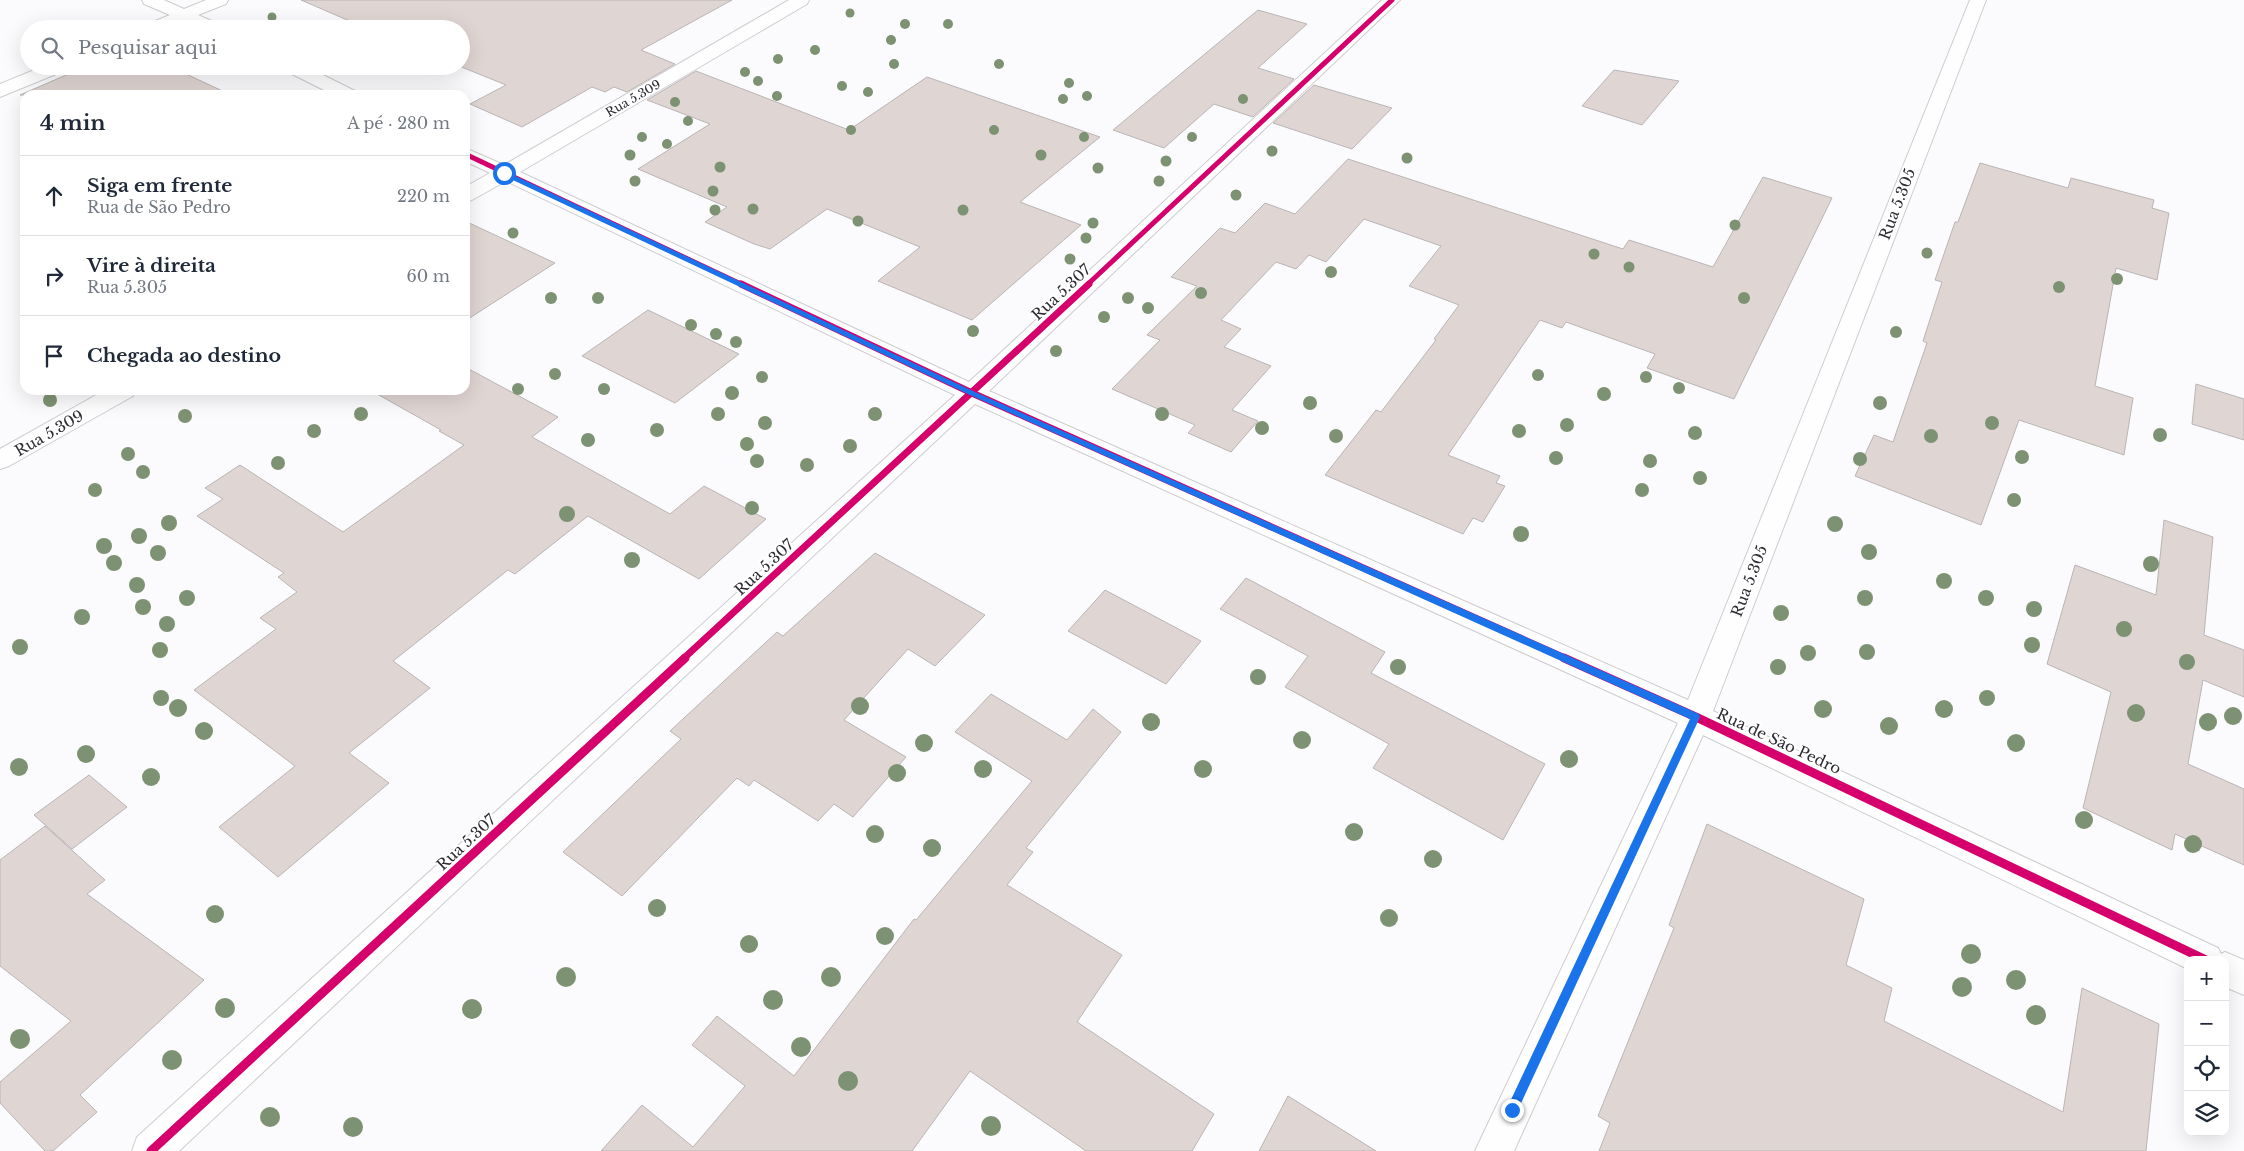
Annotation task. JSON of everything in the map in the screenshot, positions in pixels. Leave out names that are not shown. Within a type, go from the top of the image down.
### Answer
[{"type":"street","points":[[150,0],[198,20]]},
{"type":"street","points":[[172,20],[220,0]]},
{"type":"street","name":"Rua 5.309","points":[[470,193],[801,0]]},
{"type":"street","name":"Rua 5.307","points":[[151,1151],[972,394],[1392,0]]},
{"type":"street","name":"Rua 5.305","points":[[1494,1151],[1696,717],[1978,0]]},
{"type":"street","points":[[0,91],[38,75]]},
{"type":"street","points":[[308,75],[338,90]]},
{"type":"street","name":"Rua de São Pedro","points":[[470,156],[972,394],[1696,717],[2198,956]]},
{"type":"street","name":"Rua 5.309","points":[[0,460],[115,395]]},
{"type":"street","points":[[2229,971],[2244,978]]},
{"type":"building","points":[[301,0],[732,0],[641,50],[675,64],[627,92],[614,87],[605,92],[592,87],[522,127],[470,104],[506,85],[470,70],[470,20],[347,20]]},
{"type":"building","points":[[1258,10],[1307,24],[1258,68],[1294,79],[1253,117],[1214,104],[1164,148],[1113,130]]},
{"type":"building","points":[[1614,70],[1679,81],[1642,125],[1582,106]]},
{"type":"building","points":[[696,71],[849,130],[927,77],[1100,137],[1020,202],[1081,225],[972,320],[878,281],[920,247],[827,209],[770,249],[754,244],[705,222],[727,207],[638,169],[710,124],[647,100]]},
{"type":"building","points":[[66,75],[188,75],[220,90],[32,90]]},
{"type":"building","points":[[1314,85],[1392,108],[1352,149],[1273,123]]},
{"type":"building","points":[[1348,159],[1623,249],[1629,240],[1713,267],[1763,177],[1832,198],[1734,399],[1647,368],[1655,354],[1566,322],[1562,328],[1540,320],[1448,455],[1500,476],[1496,483],[1505,486],[1483,522],[1473,518],[1463,534],[1325,475],[1376,410],[1381,412],[1436,340],[1434,339],[1459,305],[1409,286],[1441,246],[1364,219],[1326,262],[1309,255],[1296,269],[1276,262],[1221,320],[1241,329],[1224,347],[1271,366],[1232,410],[1258,421],[1231,452],[1188,433],[1195,425],[1112,389],[1160,340],[1147,335],[1197,286],[1171,277],[1220,228],[1235,233],[1265,203],[1295,214]]},
{"type":"building","points":[[1980,163],[2068,188],[2071,178],[2154,200],[2152,208],[2169,213],[2157,280],[2116,268],[2095,386],[2133,398],[2124,455],[2019,420],[1981,525],[1855,476],[1874,435],[1893,442],[1927,343],[1923,341],[1942,282],[1935,280],[1955,222],[1958,222]]},
{"type":"building","points":[[470,223],[555,263],[470,318]]},
{"type":"building","points":[[648,310],[739,354],[675,403],[582,356]]},
{"type":"building","points":[[470,370],[558,417],[532,437],[670,514],[704,486],[766,519],[699,579],[588,516],[515,574],[508,570],[393,661],[430,688],[349,753],[389,783],[278,877],[219,827],[295,766],[194,690],[276,629],[260,618],[297,592],[278,577],[284,573],[197,516],[223,499],[205,488],[240,465],[343,532],[464,445],[439,431],[441,430],[379,395],[470,395]]},
{"type":"building","points":[[2196,384],[2244,399],[2244,440],[2192,424]]},
{"type":"building","points":[[2164,520],[2213,537],[2204,635],[2244,650],[2244,697],[2203,680],[2188,764],[2244,789],[2244,865],[2175,834],[2172,850],[2083,808],[2111,692],[2047,664],[2075,565],[2156,595]]},
{"type":"building","points":[[875,553],[985,615],[935,666],[908,649],[844,720],[906,757],[853,817],[834,804],[818,821],[754,780],[749,786],[737,778],[622,896],[563,852],[681,739],[670,731],[777,632],[783,636]]},
{"type":"building","points":[[1246,578],[1385,652],[1371,673],[1545,764],[1503,840],[1373,768],[1389,744],[1285,687],[1308,656],[1220,609]]},
{"type":"building","points":[[1105,590],[1201,641],[1166,684],[1068,631]]},
{"type":"building","points":[[991,694],[1067,740],[1093,709],[1121,732],[1026,848],[1033,852],[1007,885],[1122,955],[1077,1022],[1214,1114],[1192,1151],[1086,1151],[970,1071],[912,1151],[601,1151],[642,1105],[693,1147],[745,1086],[692,1045],[717,1016],[794,1076],[914,919],[916,920],[1032,781],[955,732]]},
{"type":"building","points":[[89,775],[127,807],[72,849],[34,815]]},
{"type":"building","points":[[1707,824],[1864,899],[1846,965],[1892,988],[1884,1021],[2063,1112],[2082,988],[2159,1024],[2146,1151],[1599,1151],[1610,1123],[1598,1116],[1674,928],[1669,925]]},
{"type":"building","points":[[45,826],[105,880],[87,894],[204,980],[80,1095],[97,1112],[53,1151],[45,1151],[0,1103],[0,1082],[71,1021],[0,966],[0,860]]},
{"type":"building","points":[[1288,1096],[1376,1151],[1259,1151]]},
{"type":"cycle path","points":[[151,1151],[972,393],[1392,0]]},
{"type":"cycle path","points":[[470,156],[972,393],[1696,717],[2198,956]]},
{"type":"route","points":[[504,173],[972,394],[1696,717],[1512,1110]]}]
